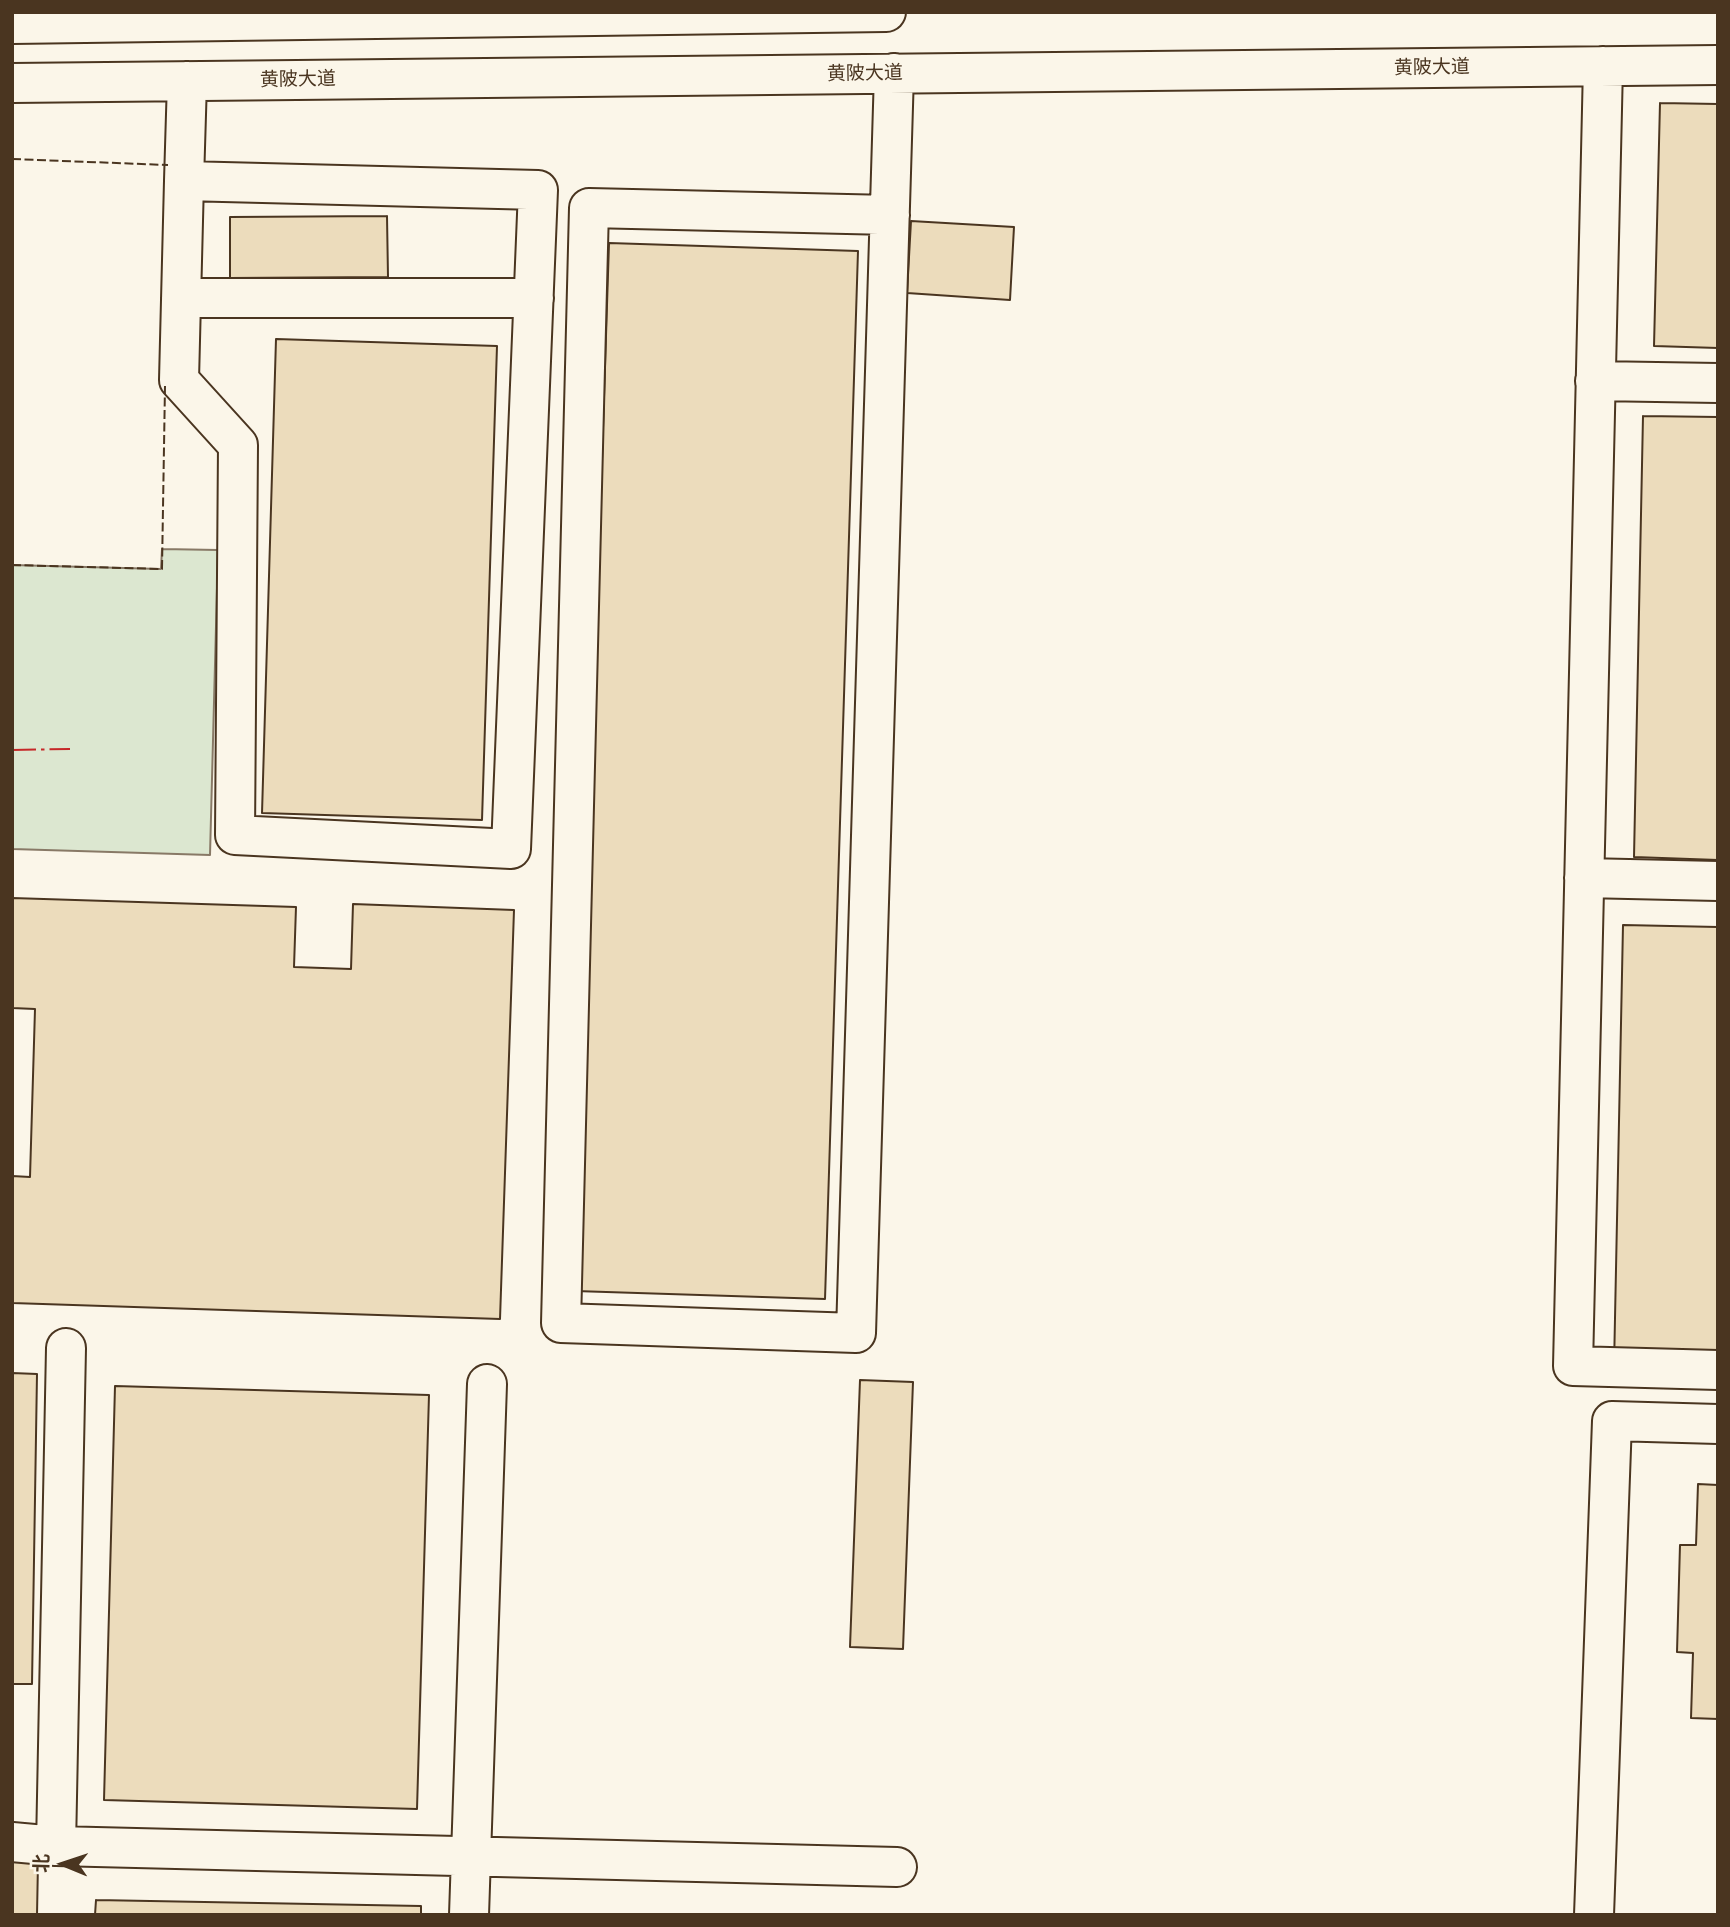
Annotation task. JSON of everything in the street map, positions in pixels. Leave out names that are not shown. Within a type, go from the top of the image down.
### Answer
[{"type":"street","points":[[12,23],[886,12]]},
{"type":"street","name":"黄陂大道","points":[[12,83],[1718,65]]},
{"type":"street","points":[[1603,66],[1573,1366],[1718,1370]]},
{"type":"street","points":[[890,215],[589,208],[561,1323],[856,1333],[890,215],[894,74]]},
{"type":"street","points":[[184,181],[538,190],[511,849],[235,835],[238,445],[179,380],[184,181],[187,81]]},
{"type":"street","points":[[181,298],[534,298]]},
{"type":"street","points":[[1595,381],[1718,383]]},
{"type":"street","points":[[1584,878],[1718,881]]},
{"type":"street","points":[[56,1846],[66,1348]]},
{"type":"street","points":[[469,1915],[487,1384]]},
{"type":"street","points":[[1594,1915],[1612,1421],[1718,1424]]},
{"type":"street","points":[[12,1842],[56,1846],[897,1867]]},
{"type":"green space","points":[[162,549],[218,550],[210,855],[12,849],[12,565],[161,569]]},
{"type":"building","points":[[1660,103],[1718,104],[1718,348],[1654,346]]},
{"type":"building","points":[[387,216],[388,277],[230,278],[230,217]]},
{"type":"building","points":[[911,221],[1014,227],[1010,300],[907,293]]},
{"type":"building","points":[[609,243],[858,251],[825,1299],[575,1291]]},
{"type":"building","points":[[276,339],[497,346],[482,820],[262,813]]},
{"type":"building","points":[[1643,416],[1718,417],[1718,860],[1634,857]]},
{"type":"building","points":[[12,898],[296,907],[294,967],[351,969],[353,904],[514,910],[500,1319],[12,1303],[12,1176],[30,1177],[35,1009],[12,1008]]},
{"type":"building","points":[[1623,925],[1718,927],[1718,1369],[1614,1367]]},
{"type":"building","points":[[12,1373],[37,1374],[32,1684],[12,1684]]},
{"type":"building","points":[[860,1380],[913,1382],[903,1649],[850,1647]]},
{"type":"building","points":[[115,1386],[429,1395],[417,1809],[104,1800]]},
{"type":"building","points":[[1698,1484],[1718,1485],[1718,1719],[1691,1718],[1693,1653],[1677,1652],[1680,1545],[1696,1545]]},
{"type":"building","points":[[12,1861],[38,1862],[37,1915],[12,1915]]},
{"type":"building","points":[[96,1900],[421,1906],[421,1915],[95,1915]]},
{"type":"fence","points":[[12,159],[168,165]]},
{"type":"fence","points":[[12,565],[162,569],[165,386]]},
{"type":"power","points":[[12,750],[70,749]]}]
